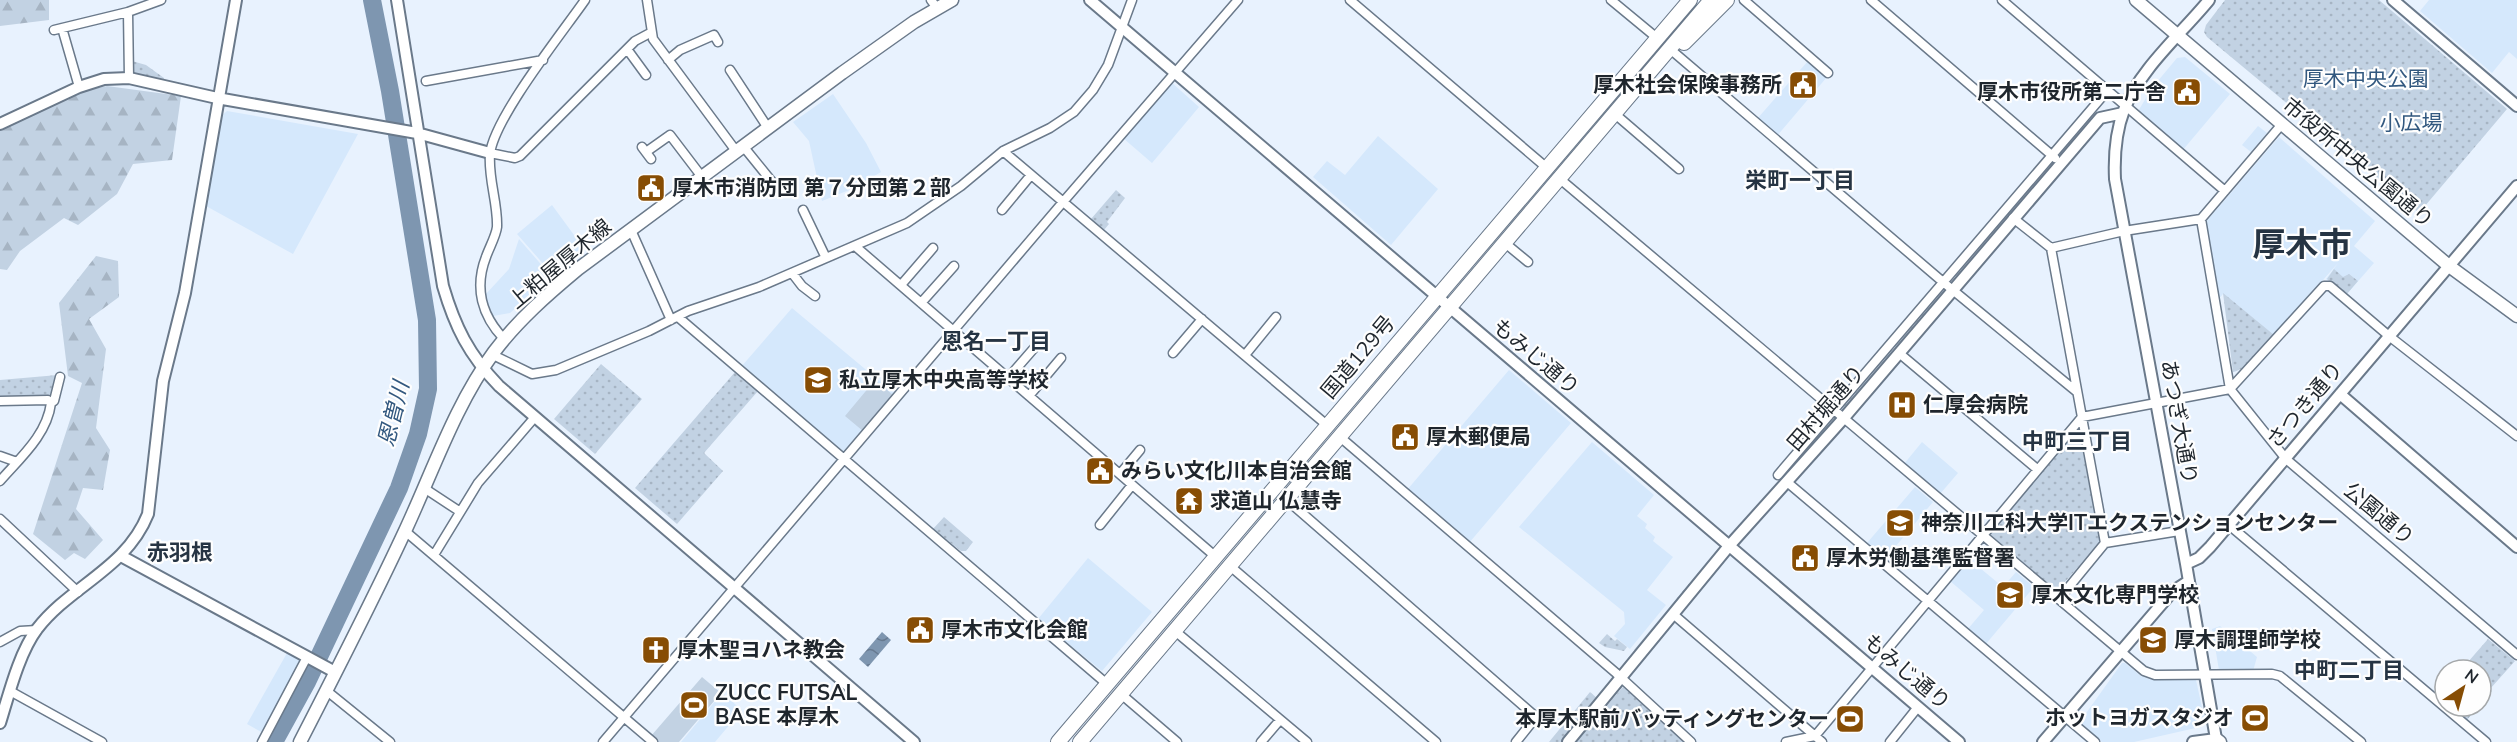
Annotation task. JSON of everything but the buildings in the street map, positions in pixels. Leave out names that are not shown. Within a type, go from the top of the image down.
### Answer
[{"type":"highway","points":[[1655,37],[1679,0]]},
{"type":"highway","name":"国道129号","points":[[1058,742],[1547,168],[1655,37],[1690,0]]},
{"type":"highway","points":[[1671,51],[1711,0]]},
{"type":"highway","points":[[1671,51],[1692,36],[1727,0]]},
{"type":"highway","name":"国道129号","points":[[1080,742],[1659,62],[1671,51]]},
{"type":"main road","name":"上粕屋厚木線","points":[[300,742],[327,691],[330,670],[405,531],[453,423],[504,339],[539,302],[578,269],[905,28],[934,4],[952,0]]},
{"type":"main road","points":[[2136,0],[2178,36]]},
{"type":"main road","name":"市役所中央公園通り","points":[[2178,36],[2449,266],[2517,316]]},
{"type":"street","points":[[79,87],[58,29],[128,12],[161,0]]},
{"type":"street","points":[[0,723],[27,648],[37,630],[54,611],[121,556],[141,531],[151,498],[163,381],[185,293],[217,98],[236,0]]},
{"type":"street","points":[[397,0],[413,132],[443,286],[452,316],[465,344],[484,369],[535,417],[914,742]]},
{"type":"street","points":[[504,339],[492,327],[478,290],[482,268],[497,228],[490,173],[490,153],[501,124],[585,0]]},
{"type":"street","points":[[647,0],[650,33],[668,60],[769,180]]},
{"type":"street","name":"もみじ通り","points":[[1090,0],[1959,742]]},
{"type":"street","points":[[493,355],[532,375],[556,370],[714,301],[759,287],[907,223],[927,211],[1003,151],[1050,128],[1074,112],[1093,90],[1108,65],[1132,0]]},
{"type":"street","points":[[603,742],[1238,0]]},
{"type":"street","points":[[1350,0],[1547,168]]},
{"type":"street","points":[[1611,0],[1655,37]]},
{"type":"street","points":[[1744,0],[1828,72]]},
{"type":"street","points":[[1871,0],[2061,163]]},
{"type":"street","points":[[2002,0],[2108,91],[2124,109],[2226,191]]},
{"type":"street","points":[[2124,109],[2140,82],[2209,0]]},
{"type":"street","points":[[2393,0],[2517,106]]},
{"type":"street","points":[[128,12],[129,78]]},
{"type":"street","points":[[0,124],[79,87],[104,79],[129,78],[217,98],[413,132],[515,158],[520,156],[635,41],[650,33]]},
{"type":"street","points":[[668,60],[680,50],[715,35]]},
{"type":"street","points":[[627,49],[646,75]]},
{"type":"street","points":[[1671,51],[1943,282],[2077,392]]},
{"type":"street","points":[[426,81],[543,60]]},
{"type":"street","points":[[730,70],[768,128]]},
{"type":"street","points":[[1839,415],[1943,282],[2108,91]]},
{"type":"street","name":"田村堀通り","points":[[1568,742],[1728,546],[1773,495],[1783,479],[1839,415],[1899,353],[2100,118],[2124,109]]},
{"type":"street","name":"あつぎ大通り","points":[[2124,109],[2115,162],[2115,179],[2218,740]]},
{"type":"street","points":[[1615,114],[1679,169]]},
{"type":"street","points":[[2051,248],[2124,231],[2201,219],[2282,124]]},
{"type":"street","points":[[647,153],[667,131],[702,177]]},
{"type":"street","points":[[1003,151],[1328,426]]},
{"type":"street","points":[[1002,210],[1031,175]]},
{"type":"street","points":[[1560,179],[2144,671],[2155,675],[2272,674],[2280,676],[2361,742]]},
{"type":"street","name":"さつき通り","points":[[2186,564],[2205,553],[2517,186]]},
{"type":"street","points":[[803,210],[826,258]]},
{"type":"street","points":[[2013,218],[2051,248],[2105,543]]},
{"type":"street","points":[[2201,219],[2230,389]]},
{"type":"street","points":[[631,230],[675,318],[1107,684]]},
{"type":"street","points":[[1505,243],[1528,262]]},
{"type":"street","points":[[855,246],[1216,556]]},
{"type":"street","points":[[900,285],[933,248]]},
{"type":"street","points":[[921,303],[954,266]]},
{"type":"street","points":[[792,273],[801,286],[815,296]]},
{"type":"street","points":[[1786,742],[1818,739],[1872,668],[2082,417],[2230,389],[2324,286],[2330,286],[2389,336],[2517,436]]},
{"type":"street","points":[[1245,356],[1276,317]]},
{"type":"street","points":[[1173,353],[1202,319]]},
{"type":"street","points":[[1008,378],[1042,339]]},
{"type":"street","points":[[1899,353],[2037,469]]},
{"type":"street","points":[[1029,396],[1061,358]]},
{"type":"street","points":[[0,481],[39,436],[46,423],[60,377]]},
{"type":"street","name":"公園通り","points":[[2230,389],[2286,459],[2517,655]]},
{"type":"street","points":[[2340,394],[2517,547]]},
{"type":"street","points":[[0,401],[48,400],[51,403]]},
{"type":"street","points":[[434,555],[459,511],[483,476],[535,417]]},
{"type":"street","points":[[1340,437],[1622,678],[1691,742]]},
{"type":"street","points":[[1120,474],[1140,450]]},
{"type":"street","points":[[0,456],[17,462]]},
{"type":"street","points":[[1783,479],[2095,742]]},
{"type":"street","points":[[1100,525],[1132,485]]},
{"type":"street","points":[[424,488],[459,511]]},
{"type":"street","points":[[1287,500],[1536,717],[1516,742]]},
{"type":"street","points":[[0,519],[78,592]]},
{"type":"street","points":[[2229,525],[2486,742]]},
{"type":"street","points":[[405,531],[653,742]]},
{"type":"street","points":[[2059,599],[2105,543],[2179,531]]},
{"type":"street","points":[[121,556],[330,670]]},
{"type":"street","points":[[1230,566],[1436,742]]},
{"type":"street","points":[[2043,742],[2172,592],[2189,581]]},
{"type":"street","points":[[1674,614],[1818,739]]},
{"type":"street","points":[[0,642],[20,631],[37,630]]},
{"type":"street","points":[[1175,631],[1306,742]]},
{"type":"street","points":[[262,742],[308,657]]},
{"type":"street","points":[[10,691],[102,742]]},
{"type":"street","points":[[327,691],[390,742]]},
{"type":"street","points":[[1121,694],[1177,742]]},
{"type":"street","points":[[1890,742],[1918,707]]},
{"type":"street","points":[[1261,742],[1280,720]]},
{"type":"street","points":[[1291,728],[1297,721]]},
{"type":"street","points":[[2193,742],[2218,740]]},
{"type":"shaded area","points":[[2429,0],[2517,0],[2517,59],[2509,52],[2492,73],[2420,11]]},
{"type":"shaded area","points":[[2185,57],[2230,94],[2182,151],[2137,113],[2152,88],[2177,58]]},
{"type":"shaded area","points":[[1808,61],[1827,77],[1777,136],[1757,119]]},
{"type":"shaded area","points":[[1171,82],[1199,107],[1152,163],[1123,138]]},
{"type":"shaded area","points":[[833,94],[866,143],[881,172],[854,188],[822,201],[809,141],[793,122]]},
{"type":"shaded area","points":[[227,111],[358,134],[293,254],[206,206],[220,117]]},
{"type":"shaded area","points":[[2258,126],[2267,133],[2251,152],[2242,145]]},
{"type":"shaded area","points":[[1378,136],[1438,189],[1391,245],[1313,177],[1327,161],[1345,175]]},
{"type":"shaded area","points":[[2279,137],[2375,221],[2354,246],[2374,263],[2346,295],[2326,279],[2338,263],[2274,336],[2223,294],[2218,300],[2205,223]]},
{"type":"shaded area","points":[[552,205],[585,250],[553,275],[517,234]]},
{"type":"shaded area","points":[[519,239],[552,277],[510,313],[493,316],[485,295],[509,269]]},
{"type":"shaded area","name":"私立厚木中央高等学校","points":[[792,308],[895,394],[847,452],[842,452],[741,367]]},
{"type":"shaded area","points":[[1509,370],[1571,423],[1469,543],[1407,490]]},
{"type":"shaded area","points":[[1592,442],[1654,495],[1637,516],[1647,524],[1645,528],[1655,537],[1653,541],[1673,557],[1647,590],[1666,605],[1630,649],[1614,636],[1625,624],[1624,612],[1519,527]]},
{"type":"shaded area","points":[[1922,442],[1958,473],[1940,494],[1904,464]]},
{"type":"shaded area","name":"神奈川工科大学ITエクステンションセンター","points":[[1915,487],[1933,502],[1885,559],[1867,543]]},
{"type":"shaded area","points":[[1088,558],[1152,612],[1102,671],[1038,619]]},
{"type":"shaded area","points":[[1969,559],[2003,587],[2016,572],[2034,587],[1985,645],[1967,630],[1984,610],[1950,581]]},
{"type":"shaded area","points":[[2220,626],[2257,657],[2253,671],[2219,670],[2212,629]]},
{"type":"shaded area","points":[[287,653],[302,662],[265,734],[247,724]]},
{"type":"shaded area","points":[[2122,663],[2141,676],[2152,680],[2196,680],[2205,721],[2200,727],[2134,742],[2102,742],[2079,723]]},
{"type":"shaded area","points":[[722,693],[742,710],[715,742],[681,742]]},
{"type":"green space","points":[[0,0],[49,0],[49,20],[0,26]]},
{"type":"green space","name":"厚木中央公園","points":[[2225,0],[2379,0],[2507,109],[2419,213],[2207,37],[2204,32],[2206,25]]},
{"type":"green space","points":[[132,61],[146,65],[164,78],[164,82],[131,74]]},
{"type":"green space","points":[[107,86],[181,96],[172,160],[133,164],[117,194],[78,225],[64,218],[20,251],[7,270],[0,269],[0,125],[53,98]]},
{"type":"green space","points":[[2090,116],[2093,118],[2061,155],[2059,153]]},
{"type":"green space","points":[[2050,161],[2053,164],[1958,277],[1954,274]]},
{"type":"green space","points":[[1116,190],[1125,198],[1107,222],[1109,224],[1104,230],[1091,219]]},
{"type":"green space","points":[[96,256],[118,261],[119,297],[89,319],[106,349],[96,428],[110,450],[103,490],[83,488],[76,509],[103,540],[85,559],[74,553],[65,560],[33,534],[82,383],[68,376],[59,303]]},
{"type":"green space","points":[[2334,269],[2343,277],[2349,274],[2358,281],[2346,295],[2327,279]]},
{"type":"green space","points":[[1943,288],[1946,291],[1897,348],[1894,346]]},
{"type":"green space","points":[[2223,293],[2274,335],[2245,367],[2233,372]]},
{"type":"green space","points":[[1891,349],[1894,352],[1843,411],[1840,409]]},
{"type":"green space","points":[[601,364],[642,399],[595,454],[554,419]]},
{"type":"green space","points":[[735,372],[758,391],[704,453],[723,471],[677,524],[635,488]]},
{"type":"green space","points":[[58,375],[50,396],[0,396],[0,380]]},
{"type":"green space","points":[[875,380],[893,395],[863,431],[845,416]]},
{"type":"green space","points":[[1835,415],[1838,418],[1785,478],[1782,475]]},
{"type":"green space","points":[[2076,430],[2080,431],[2100,542],[2056,592],[1990,537],[1990,533]]},
{"type":"green space","points":[[944,517],[973,542],[966,551],[961,551],[933,529]]},
{"type":"green space","points":[[1715,552],[1639,649],[1634,650]]},
{"type":"green space","points":[[1607,634],[1627,647],[1624,651],[1605,647],[1599,643]]},
{"type":"green space","points":[[2488,639],[2515,661],[2493,686],[2493,658],[2471,658]]},
{"type":"green space","name":"ZUCC FUTSAL BASE 本厚木","points":[[702,677],[721,693],[679,742],[658,742],[651,736]]},
{"type":"green space","points":[[1625,687],[1688,739],[1688,742],[1576,742]]},
{"type":"green space","points":[[1590,692],[1598,699],[1561,742],[1549,742]]},
{"type":"water","points":[[882,632],[891,640],[868,667],[859,659]]},
{"type":"waterway","name":"恩曽川","points":[[274,742],[307,682],[399,488],[418,434],[428,389],[427,320],[390,91],[372,0]]},
{"type":"place","name":"厚木社会保険事務所","points":[[1803,85]]},
{"type":"place","name":"厚木市役所第二庁舎","points":[[2187,92]]},
{"type":"place","name":"厚木市消防団 第７分団第２部","points":[[651,188]]},
{"type":"place","name":"私立厚木中央高等学校","points":[[818,380]]},
{"type":"place","name":"仁厚会病院","points":[[1902,405]]},
{"type":"place","name":"厚木郵便局","points":[[1405,437]]},
{"type":"place","name":"みらい文化川本自治会館","points":[[1100,471]]},
{"type":"place","name":"求道山 仏慧寺","points":[[1189,501]]},
{"type":"place","name":"神奈川工科大学ITエクステンションセンター","points":[[1900,523]]},
{"type":"place","name":"厚木労働基準監督署","points":[[1805,558]]},
{"type":"place","name":"厚木文化専門学校","points":[[2010,595]]},
{"type":"place","name":"厚木市文化会館","points":[[920,630]]},
{"type":"place","name":"厚木調理師学校","points":[[2153,640]]},
{"type":"place","name":"厚木聖ヨハネ教会","points":[[656,650]]},
{"type":"place","name":"ZUCC FUTSAL BASE 本厚木","points":[[694,705]]},
{"type":"place","name":"ホットヨガスタジオ","points":[[2255,718]]},
{"type":"place","name":"本厚木駅前バッティングセンター","points":[[1850,719]]},
{"type":"district","name":"栄町一丁目","points":[[1800,181]]},
{"type":"district","name":"厚木市","points":[[2302,245]]},
{"type":"district","name":"恩名一丁目","points":[[996,342]]},
{"type":"district","name":"中町三丁目","points":[[2077,442]]},
{"type":"district","name":"赤羽根","points":[[180,553]]},
{"type":"district","name":"中町二丁目","points":[[2349,671]]},
{"type":"park label","name":"小広場","points":[[2411,123]]}]
